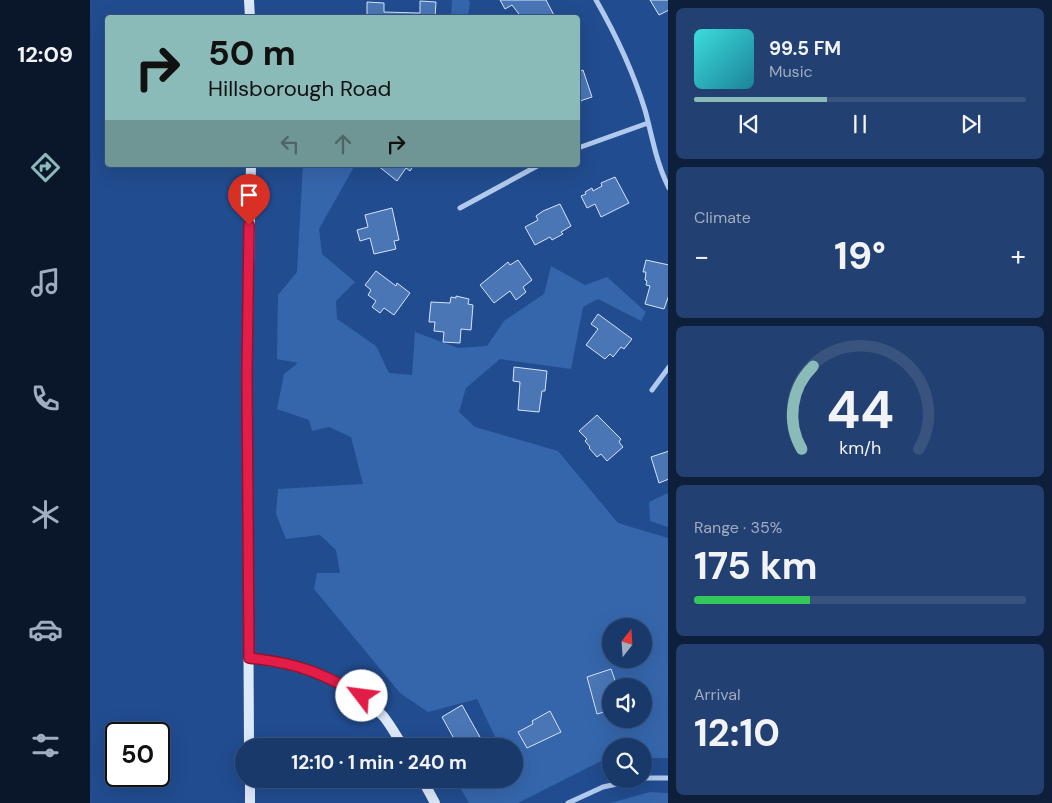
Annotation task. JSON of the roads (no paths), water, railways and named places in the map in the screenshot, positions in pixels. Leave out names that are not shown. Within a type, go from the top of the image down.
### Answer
[{"type":"main road","points":[[249,0],[250,15]]},
{"type":"main road","points":[[249,738],[248,278],[251,167]]},
{"type":"main road","points":[[249,658],[277,661],[304,667],[334,680],[368,702],[385,719],[398,738]]},
{"type":"main road","points":[[250,788],[250,803]]},
{"type":"main road","points":[[427,788],[435,803]]},
{"type":"street","points":[[596,0],[632,70],[668,188]]},
{"type":"street","points":[[580,147],[648,122]]},
{"type":"street","points":[[460,208],[534,167]]},
{"type":"street","points":[[652,390],[668,367]]},
{"type":"street","points":[[652,778],[668,778]]},
{"type":"street","points":[[568,803],[602,787]]}]
